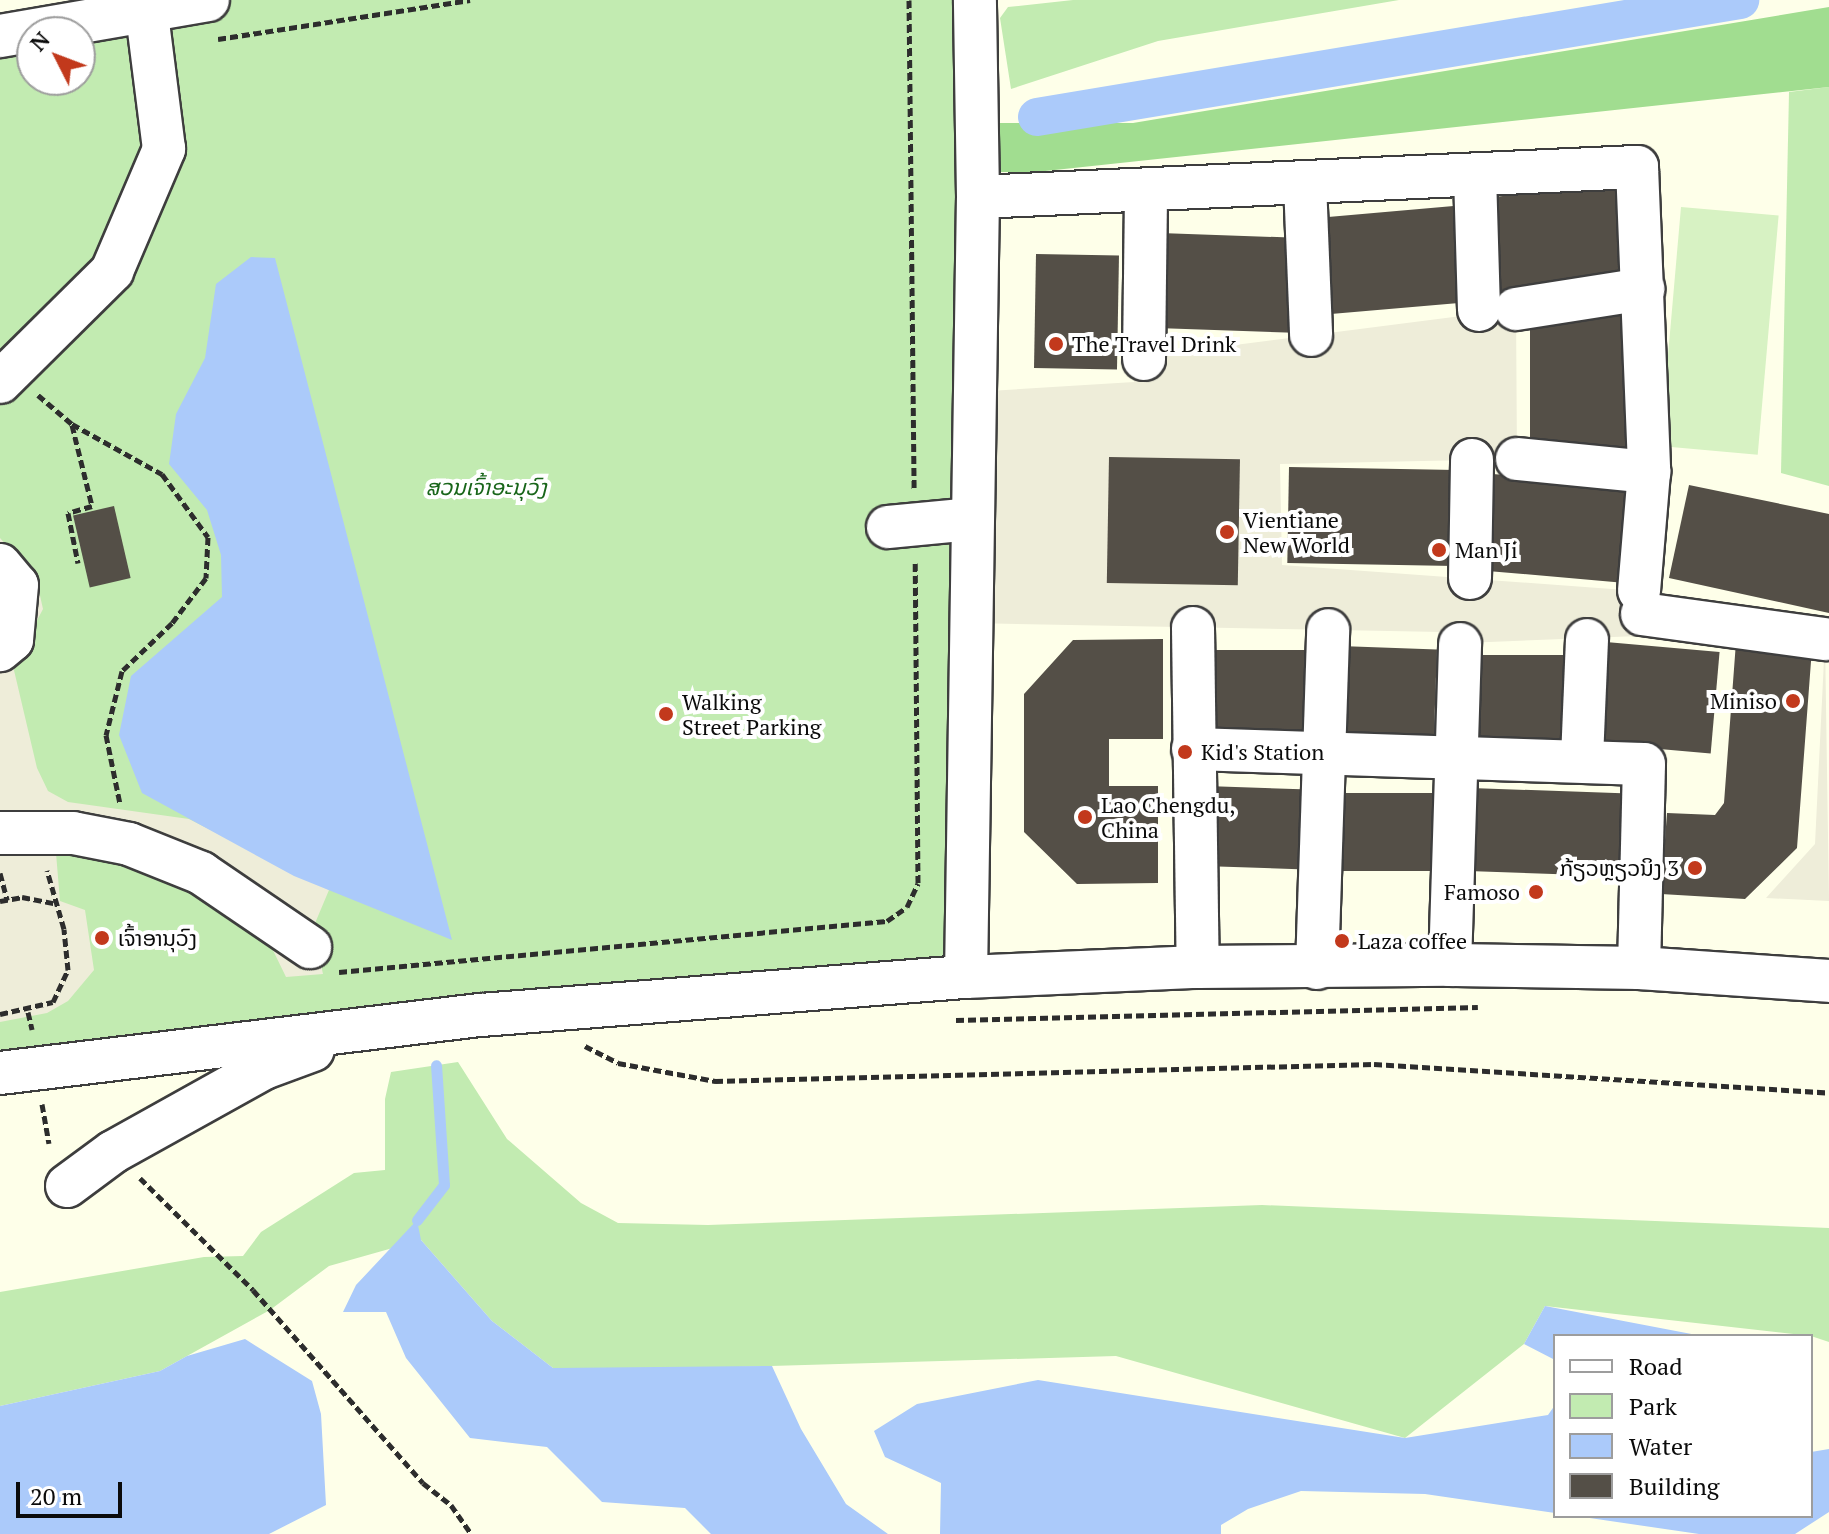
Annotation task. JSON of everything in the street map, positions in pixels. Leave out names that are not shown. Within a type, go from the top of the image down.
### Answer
[{"type":"street","points":[[966,977],[978,197],[975,0]]},
{"type":"street","points":[[6,378],[112,271],[164,149],[146,7]]},
{"type":"street","points":[[0,36],[146,7],[210,20]]},
{"type":"street","points":[[978,197],[1637,167],[1649,472],[1641,602],[1825,639]]},
{"type":"street","points":[[1475,175],[1498,310],[1643,289]]},
{"type":"street","points":[[1305,183],[1311,335]]},
{"type":"street","points":[[1144,359],[1146,190]]},
{"type":"street","points":[[1517,459],[1649,472]]},
{"type":"street","points":[[1470,578],[1472,460]]},
{"type":"street","points":[[901,526],[971,519]]},
{"type":"street","points":[[0,565],[17,585],[12,640],[0,650]]},
{"type":"street","points":[[1193,628],[1198,967]]},
{"type":"street","points":[[1317,968],[1328,630]]},
{"type":"street","points":[[1582,759],[1587,640]]},
{"type":"street","points":[[1450,965],[1460,644]]},
{"type":"street","points":[[1193,749],[1582,759],[1644,764],[1639,968]]},
{"type":"street","points":[[0,833],[73,833],[129,844],[201,873],[310,947]]},
{"type":"street","points":[[0,1073],[377,1027],[966,977],[1198,967],[1450,965],[1639,968],[1829,981]]},
{"type":"street","points":[[67,1186],[113,1152],[264,1068],[377,1027]]},
{"type":"path","points":[[210,20],[470,0]]},
{"type":"path","points":[[310,947],[323,974],[887,921],[907,907],[918,883],[901,526],[909,0]]},
{"type":"path","points":[[6,378],[72,424],[162,474],[208,537],[206,578],[172,623],[122,671],[106,735],[129,844]]},
{"type":"path","points":[[72,424],[92,506],[68,513],[78,563]]},
{"type":"path","points":[[0,1014],[53,1002],[68,970],[64,929],[53,903],[46,864]]},
{"type":"path","points":[[0,873],[3,900],[53,903]]},
{"type":"path","points":[[950,1020],[1492,1007]]},
{"type":"path","points":[[579,1043],[618,1063],[715,1081],[1374,1064],[1829,1093]]},
{"type":"path","points":[[39,1088],[49,1143]]},
{"type":"path","points":[[113,1152],[253,1290],[471,1534]]},
{"type":"green space","name":"ສວນເຈົ້າອະນຸວົງ","points":[[208,0],[975,0],[966,977],[0,1073],[0,36],[16,33],[16,96],[96,96],[96,19]]},
{"type":"green space","points":[[1073,0],[1399,0],[1158,41],[1011,89],[1000,18],[1008,7]]},
{"type":"green space","points":[[1829,7],[1829,87],[1036,172],[977,172],[976,123],[1133,123]]},
{"type":"green space","points":[[1829,87],[1829,486],[1781,473],[1789,92]]},
{"type":"green space","points":[[1681,207],[1779,216],[1758,455],[1660,446]]},
{"type":"green space","points":[[458,1062],[507,1139],[581,1203],[618,1223],[708,1225],[1262,1205],[1829,1228],[1829,1342],[1813,1334],[1545,1306],[1524,1344],[1405,1438],[1116,1356],[596,1371],[553,1368],[492,1321],[421,1240],[329,1266],[270,1310],[160,1371],[0,1406],[0,1292],[204,1257],[243,1256],[261,1232],[354,1173],[385,1170],[385,1099],[391,1072]]},
{"type":"shaded area","points":[[1516,309],[1517,459],[1280,464],[1282,565],[1639,591],[1639,636],[1440,644],[1442,632],[970,623],[973,392],[1134,382],[1133,358]]},
{"type":"shaded area","points":[[0,538],[36,578],[43,609],[13,666],[37,768],[48,791],[68,802],[189,819],[329,890],[313,928],[323,974],[286,977],[267,938],[169,877],[91,856],[56,853],[60,901],[85,910],[94,970],[68,1001],[47,1013],[0,1022]]},
{"type":"shaded area","points":[[1825,639],[1829,901],[1766,898],[1815,844]]},
{"type":"water","points":[[251,257],[275,258],[452,940],[294,876],[142,793],[119,735],[131,676],[222,597],[221,555],[207,510],[169,464],[176,414],[205,358],[216,284]]},
{"type":"water","points":[[417,1220],[421,1240],[492,1321],[553,1368],[772,1366],[801,1429],[846,1504],[888,1534],[711,1534],[685,1508],[602,1502],[547,1447],[470,1438],[406,1358],[386,1312],[343,1312],[356,1285]]},
{"type":"water","points":[[1545,1306],[1692,1334],[1553,1334],[1553,1359],[1524,1344]]},
{"type":"water","points":[[245,1339],[312,1381],[321,1414],[326,1505],[269,1534],[0,1534],[0,1406],[160,1371],[187,1356]]},
{"type":"water","points":[[1038,1380],[1405,1438],[1548,1415],[1553,1408],[1553,1513],[1425,1494],[1301,1491],[1248,1509],[1221,1525],[1221,1534],[940,1534],[941,1483],[885,1457],[874,1431],[917,1404]]},
{"type":"water","points":[[1829,1449],[1829,1512],[1795,1534],[1699,1534],[1590,1518],[1813,1518],[1813,1452]]},
{"type":"building","points":[[1626,183],[1636,280],[1492,296],[1482,198]]},
{"type":"building","points":[[1465,205],[1473,302],[1328,314],[1320,218]]},
{"type":"building","points":[[1160,233],[1297,238],[1294,333],[1157,328]]},
{"type":"building","points":[[1036,254],[1119,255],[1117,369],[1034,368]]},
{"type":"building","points":[[1530,313],[1626,313],[1626,454],[1530,454]]},
{"type":"building","points":[[1109,457],[1240,459],[1238,585],[1107,583]]},
{"type":"building","points":[[1289,467],[1456,470],[1454,566],[1287,563]]},
{"type":"building","points":[[1493,474],[1639,487],[1631,583],[1485,571]]},
{"type":"building","points":[[1689,485],[1829,514],[1829,613],[1669,578]]},
{"type":"building","points":[[114,506],[131,578],[90,588],[73,515]]},
{"type":"building","points":[[1163,639],[1163,739],[1109,739],[1109,786],[1158,786],[1158,883],[1077,884],[1024,832],[1024,694],[1073,640]]},
{"type":"building","points":[[1606,642],[1720,652],[1711,754],[1597,744]]},
{"type":"building","points":[[1736,642],[1812,648],[1797,848],[1745,899],[1661,894],[1667,813],[1715,815],[1724,803]]},
{"type":"building","points":[[1340,646],[1437,649],[1434,737],[1337,734]]},
{"type":"building","points":[[1204,650],[1309,650],[1309,737],[1204,737]]},
{"type":"building","points":[[1469,655],[1572,655],[1572,744],[1469,744]]},
{"type":"building","points":[[1206,786],[1309,790],[1306,870],[1203,866]]},
{"type":"building","points":[[1471,788],[1636,794],[1633,877],[1468,871]]},
{"type":"building","points":[[1335,793],[1434,793],[1434,871],[1335,871]]},
{"type":"waterway","points":[[1037,117],[1740,0]]},
{"type":"waterway","points":[[417,1220],[444,1185],[436,1065]]},
{"type":"place","name":"The Travel Drink","points":[[1056,344]]},
{"type":"place","name":"Vientiane New World","points":[[1227,532]]},
{"type":"place","name":"Man Ji","points":[[1439,550]]},
{"type":"place","name":"Miniso","points":[[1793,701]]},
{"type":"place","name":"Walking Street Parking","points":[[666,714]]},
{"type":"place","name":"Kid's Station","points":[[1185,752]]},
{"type":"place","name":"Lao Chengdu, China","points":[[1085,817]]},
{"type":"place","name":"ກ້ຽວຫຼຽວນິງ 3","points":[[1695,868]]},
{"type":"place","name":"Famoso","points":[[1536,892]]},
{"type":"place","name":"ເຈົ້າອານຸວົງ","points":[[102,938]]},
{"type":"place","name":"Laza coffee","points":[[1342,941]]}]
